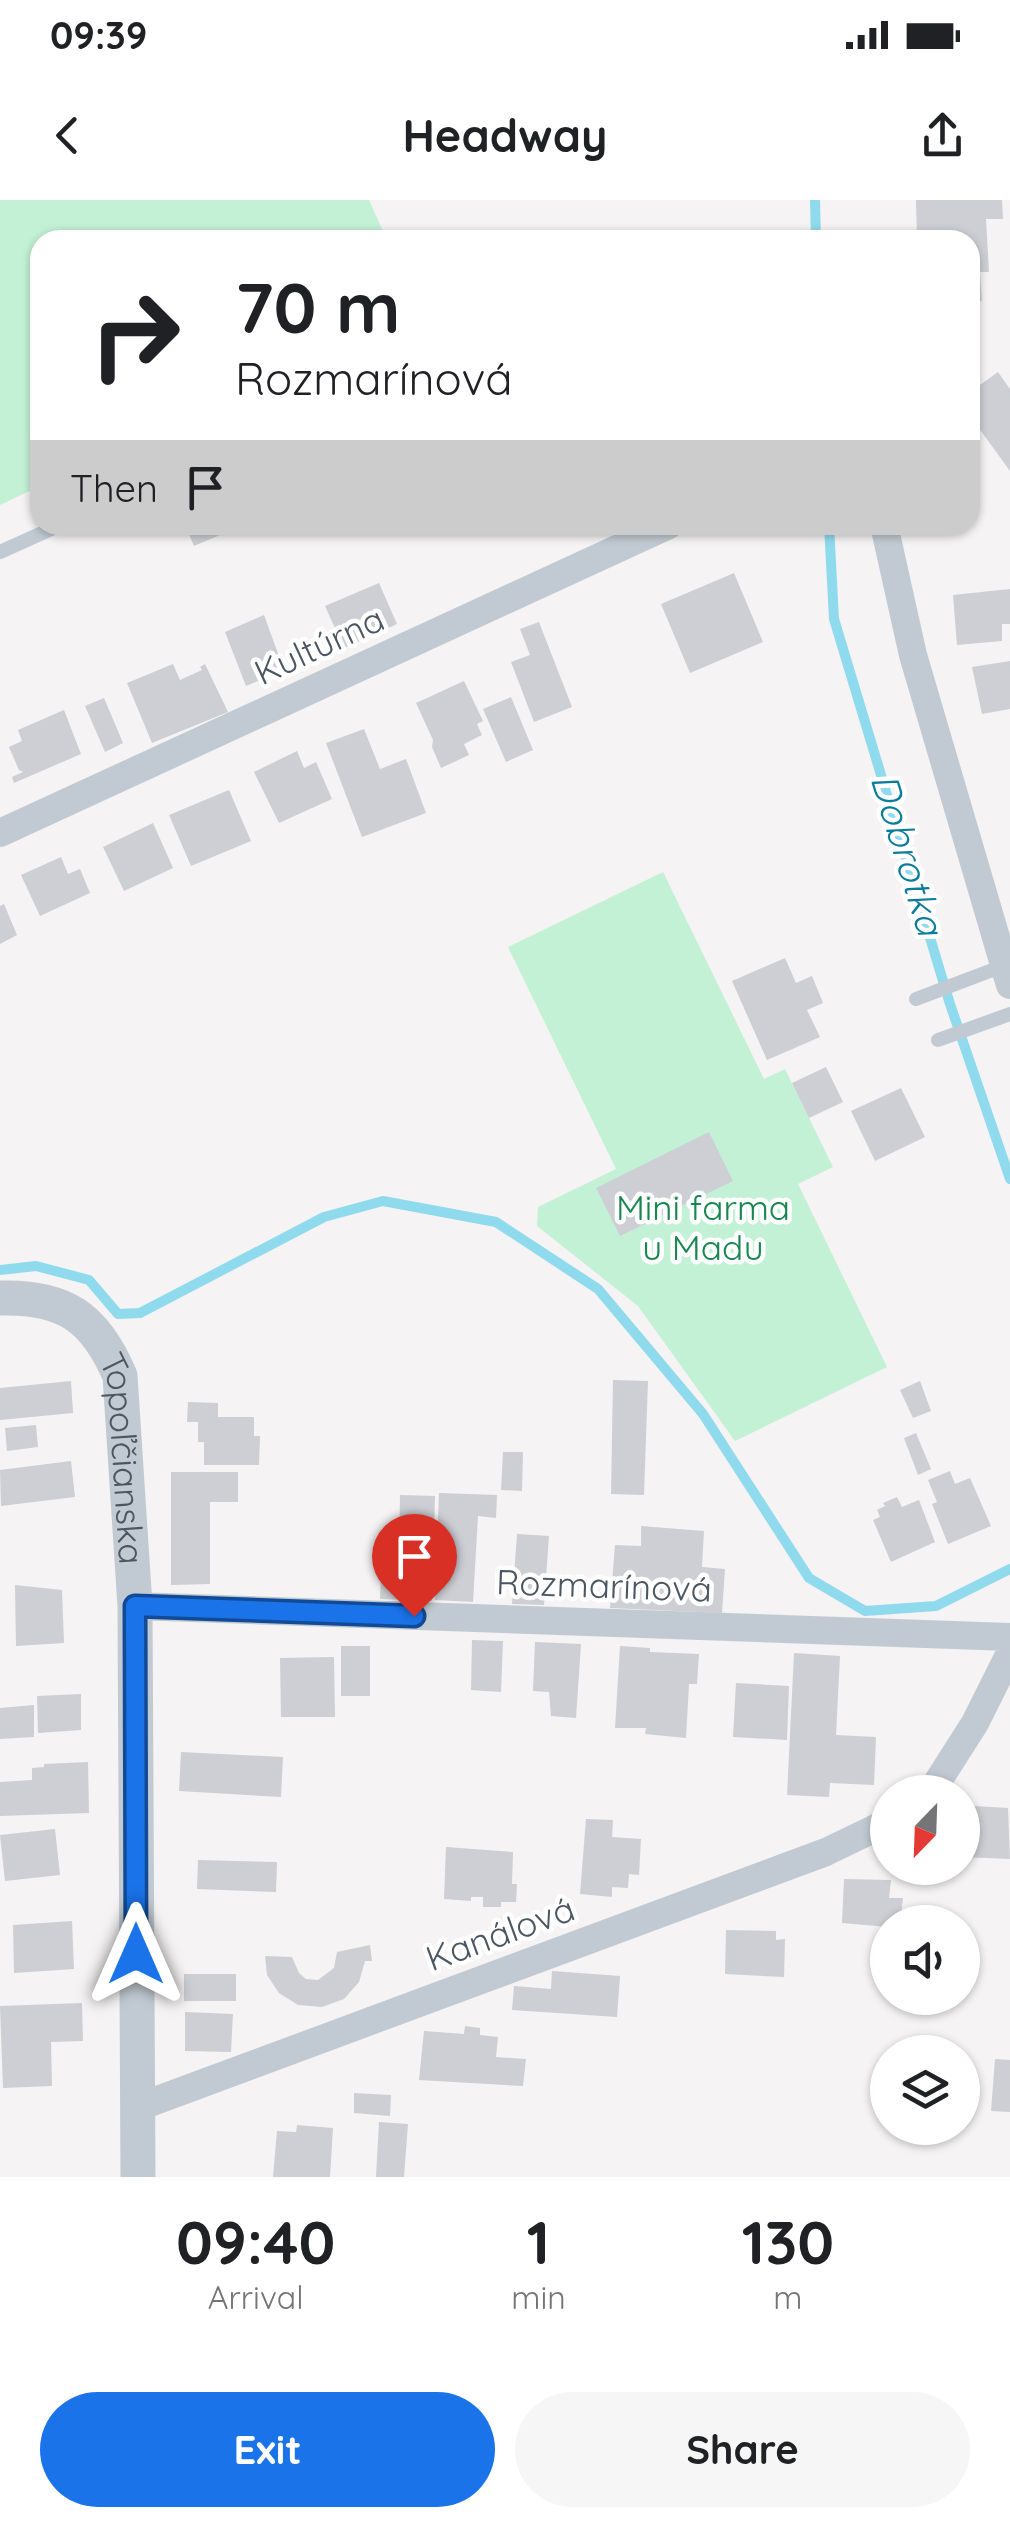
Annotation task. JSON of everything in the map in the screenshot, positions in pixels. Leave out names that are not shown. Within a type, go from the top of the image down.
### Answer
[{"type":"street","name":"Kultúrna","points":[[0,833],[647,535]]},
{"type":"street","points":[[886,535],[913,655],[1007,976]]},
{"type":"street","name":"Topoľčianska","points":[[0,1298],[34,1298],[75,1313],[93,1328],[109,1350],[120,1376],[135,1606],[138,2177]]},
{"type":"street","name":"Rozmarínová","points":[[135,1606],[1010,1637]]},
{"type":"street","points":[[942,1775],[974,1724],[1010,1653]]},
{"type":"street","name":"Kanálová","points":[[136,2108],[826,1852],[870,1831]]},
{"type":"lane","points":[[0,552],[38,535]]},
{"type":"lane","points":[[916,999],[1007,976]]},
{"type":"lane","points":[[938,1040],[1010,1014]]},
{"type":"green space","points":[[0,200],[369,200],[382,230],[30,230],[30,491],[0,505]]},
{"type":"green space","name":"Mini farma u Madu","points":[[663,872],[764,1079],[785,1069],[833,1167],[798,1184],[887,1367],[735,1441],[638,1306],[537,1226],[538,1207],[616,1169],[508,947]]},
{"type":"building","points":[[916,200],[1002,200],[1003,219],[986,219],[989,272],[980,272],[980,230],[917,230]]},
{"type":"building","points":[[998,372],[1010,389],[1010,471],[980,430],[980,385]]},
{"type":"building","points":[[189,535],[220,535],[194,546]]},
{"type":"building","points":[[734,573],[763,642],[690,673],[661,604]]},
{"type":"building","points":[[379,583],[397,624],[344,648],[325,606]]},
{"type":"building","points":[[1010,589],[1010,624],[1002,624],[1002,641],[957,645],[953,595]]},
{"type":"building","points":[[264,615],[284,670],[246,686],[225,632]]},
{"type":"building","points":[[539,622],[572,707],[534,722],[511,662],[530,655],[520,629]]},
{"type":"building","points":[[1010,661],[1010,709],[982,714],[972,667]]},
{"type":"building","points":[[173,664],[180,680],[202,670],[200,667],[205,664],[228,712],[152,743],[127,683]]},
{"type":"building","points":[[464,681],[483,721],[477,724],[482,735],[464,744],[469,755],[441,768],[416,703]]},
{"type":"building","points":[[511,697],[533,750],[506,762],[483,709]]},
{"type":"building","points":[[104,698],[123,743],[105,752],[85,706]]},
{"type":"building","points":[[64,710],[81,754],[14,783],[12,777],[23,772],[9,747],[22,741],[18,730]]},
{"type":"building","points":[[364,729],[380,769],[406,759],[426,813],[362,837],[326,743]]},
{"type":"building","points":[[297,751],[304,768],[316,762],[332,799],[279,823],[254,772]]},
{"type":"building","points":[[229,790],[251,841],[191,866],[169,815]]},
{"type":"building","points":[[153,823],[173,868],[124,891],[103,847]]},
{"type":"building","points":[[61,857],[68,874],[80,869],[90,893],[40,916],[21,875]]},
{"type":"building","points":[[4,904],[17,935],[0,944],[0,906]]},
{"type":"building","points":[[785,958],[796,983],[812,976],[823,1003],[807,1010],[820,1037],[767,1060],[732,981]]},
{"type":"building","points":[[826,1067],[843,1102],[809,1118],[792,1083]]},
{"type":"building","points":[[901,1088],[925,1137],[875,1161],[851,1111]]},
{"type":"building","points":[[709,1132],[733,1181],[620,1236],[596,1188]]},
{"type":"building","points":[[613,1380],[648,1381],[644,1495],[611,1494]]},
{"type":"building","points":[[71,1381],[73,1413],[0,1420],[0,1388]]},
{"type":"building","points":[[920,1381],[931,1411],[913,1418],[900,1390]]},
{"type":"building","points":[[188,1402],[218,1403],[218,1417],[254,1417],[254,1436],[260,1436],[259,1465],[204,1465],[204,1442],[198,1442],[198,1422],[187,1422]]},
{"type":"building","points":[[36,1425],[38,1447],[7,1451],[5,1428]]},
{"type":"building","points":[[916,1433],[931,1469],[918,1475],[904,1438]]},
{"type":"building","points":[[503,1452],[523,1452],[522,1491],[501,1490]]},
{"type":"building","points":[[71,1461],[75,1497],[1,1506],[0,1470]]},
{"type":"building","points":[[950,1471],[955,1484],[970,1478],[991,1526],[948,1544],[932,1504],[937,1502],[928,1480]]},
{"type":"building","points":[[171,1472],[238,1472],[238,1502],[210,1502],[210,1584],[171,1585]]},
{"type":"building","points":[[439,1493],[497,1495],[496,1518],[478,1516],[473,1602],[435,1600]]},
{"type":"building","points":[[400,1495],[435,1496],[432,1601],[380,1599],[382,1549],[399,1549]]},
{"type":"building","points":[[897,1497],[902,1507],[919,1500],[935,1542],[891,1562],[873,1520],[880,1517],[877,1510],[885,1506],[883,1503]]},
{"type":"building","points":[[641,1526],[704,1531],[702,1567],[725,1569],[722,1613],[610,1608],[615,1545],[641,1546]]},
{"type":"building","points":[[517,1534],[549,1536],[544,1605],[512,1604]]},
{"type":"building","points":[[15,1585],[62,1590],[64,1643],[16,1646]]},
{"type":"building","points":[[472,1640],[503,1641],[501,1692],[471,1690]]},
{"type":"building","points":[[535,1642],[581,1644],[576,1718],[551,1716],[549,1692],[533,1691]]},
{"type":"building","points":[[341,1646],[370,1646],[370,1696],[341,1696]]},
{"type":"building","points":[[620,1646],[699,1654],[697,1684],[689,1684],[686,1738],[645,1734],[646,1728],[615,1728]]},
{"type":"building","points":[[794,1653],[840,1656],[836,1735],[876,1737],[874,1775],[870,1775],[870,1785],[830,1783],[829,1797],[787,1795]]},
{"type":"building","points":[[334,1657],[335,1717],[281,1717],[280,1658]]},
{"type":"building","points":[[736,1683],[789,1686],[787,1740],[733,1737]]},
{"type":"building","points":[[81,1694],[81,1730],[38,1733],[37,1696]]},
{"type":"building","points":[[34,1705],[34,1737],[0,1739],[0,1708]]},
{"type":"building","points":[[181,1752],[283,1757],[281,1797],[179,1791]]},
{"type":"building","points":[[88,1762],[89,1813],[0,1816],[0,1782],[32,1780],[32,1768],[44,1764]]},
{"type":"building","points":[[980,1806],[1008,1808],[1010,1859],[980,1858]]},
{"type":"building","points":[[586,1819],[613,1820],[612,1837],[641,1839],[639,1875],[629,1874],[628,1888],[612,1887],[612,1897],[580,1894]]},
{"type":"building","points":[[55,1829],[60,1875],[5,1881],[0,1835]]},
{"type":"building","points":[[446,1847],[513,1852],[516,1902],[483,1907],[483,1897],[471,1897],[471,1901],[444,1899]]},
{"type":"building","points":[[198,1860],[277,1862],[276,1892],[197,1889]]},
{"type":"building","points":[[844,1879],[890,1885],[889,1898],[903,1898],[902,1905],[870,1905],[870,1925],[842,1923]]},
{"type":"building","points":[[72,1921],[74,1969],[14,1973],[13,1925]]},
{"type":"building","points":[[726,1930],[776,1931],[776,1940],[785,1939],[784,1977],[725,1974]]},
{"type":"building","points":[[370,1945],[372,1961],[365,1961],[359,1982],[344,1999],[322,2007],[298,2005],[279,1993],[267,1975],[265,1956],[292,1957],[299,1973],[306,1979],[318,1980],[334,1968],[337,1952]]},
{"type":"building","points":[[552,1971],[620,1976],[617,2017],[512,2010],[514,1986],[551,1989]]},
{"type":"building","points":[[184,1974],[236,1974],[236,2001],[184,2001]]},
{"type":"building","points":[[82,2003],[83,2041],[51,2042],[52,2086],[3,2088],[0,2006]]},
{"type":"building","points":[[185,2012],[233,2014],[231,2052],[185,2051]]},
{"type":"building","points":[[465,2026],[480,2028],[480,2035],[498,2037],[496,2057],[526,2059],[523,2086],[419,2080],[424,2031],[464,2034]]},
{"type":"building","points":[[995,2059],[1010,2060],[1010,2112],[991,2111]]},
{"type":"building","points":[[354,2093],[391,2095],[390,2116],[354,2113]]},
{"type":"building","points":[[379,2122],[408,2124],[404,2177],[376,2177]]},
{"type":"building","points":[[297,2125],[333,2128],[330,2177],[273,2177],[277,2131],[296,2132]]},
{"type":"waterway","name":"Dobrotka","points":[[815,200],[816,230]]},
{"type":"waterway","name":"Dobrotka","points":[[830,535],[834,619],[950,1004],[1010,1179]]},
{"type":"waterway","points":[[0,1270],[36,1266],[89,1280],[118,1314],[140,1313],[324,1217],[383,1201],[496,1222],[598,1289],[703,1414],[809,1578],[865,1611],[936,1606],[1010,1569]]},
{"type":"route","points":[[136,1954],[135,1606],[414,1616]]}]
